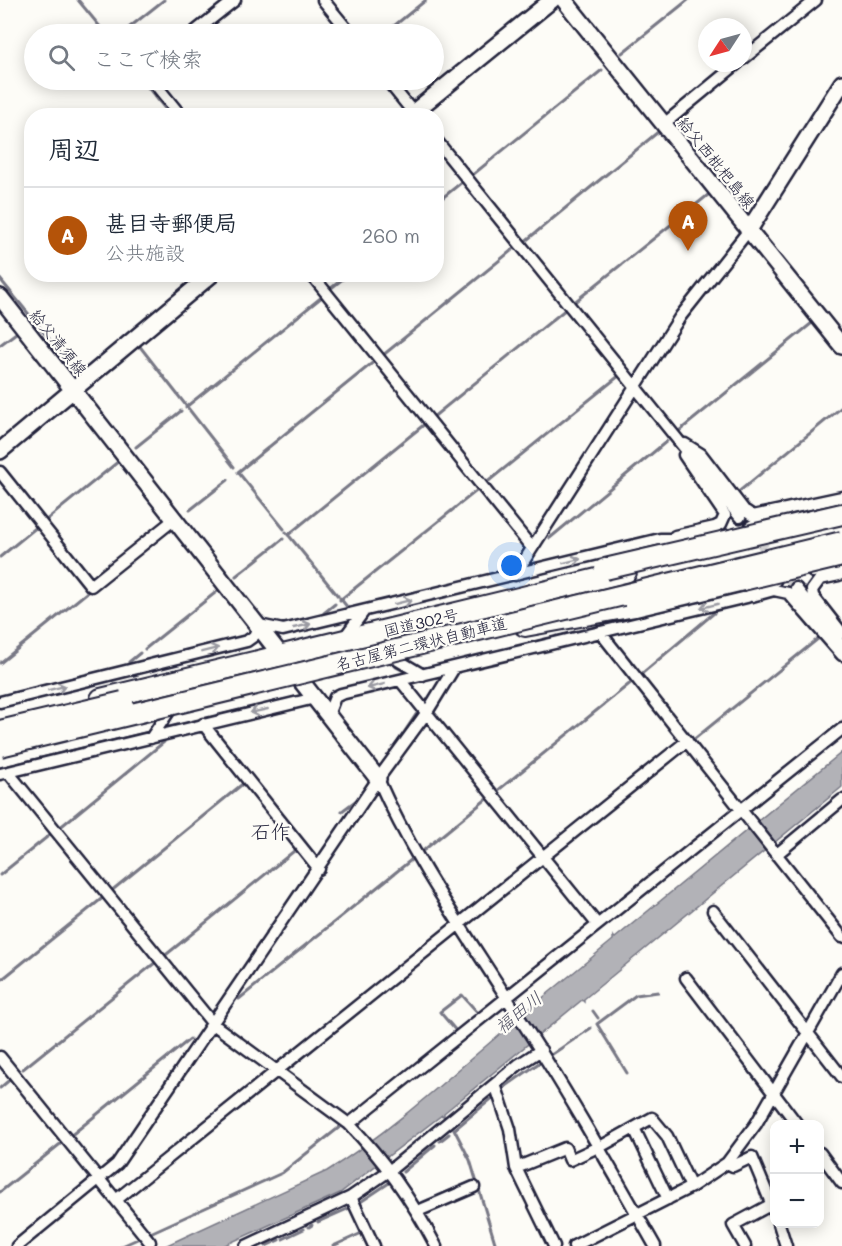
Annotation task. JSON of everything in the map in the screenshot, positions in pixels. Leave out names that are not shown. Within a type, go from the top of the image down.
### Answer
[{"type":"highway","points":[[395,628],[469,603],[605,569],[839,503]]},
{"type":"highway","name":"国道302号","points":[[0,723],[842,521]]},
{"type":"highway","name":"名古屋第二環状自動車道","points":[[0,731],[842,528]]},
{"type":"highway","name":"名古屋第二環状自動車道","points":[[0,746],[842,542]]},
{"type":"highway","points":[[436,619],[503,627],[578,618],[842,556]]},
{"type":"street","points":[[205,24],[236,0]]},
{"type":"street","points":[[324,0],[343,24]]},
{"type":"street","points":[[444,89],[552,0]]},
{"type":"street","name":"給父西枇杷島線","points":[[564,0],[842,346]]},
{"type":"street","points":[[752,52],[816,0]]},
{"type":"street","points":[[664,124],[727,72]]},
{"type":"street","points":[[515,575],[680,317],[749,230],[842,83]]},
{"type":"street","points":[[160,90],[175,108]]},
{"type":"street","points":[[395,90],[408,108]]},
{"type":"street","points":[[420,108],[442,90]]},
{"type":"street","points":[[444,150],[740,517]]},
{"type":"street","points":[[202,282],[75,391],[378,779],[390,806],[460,924],[539,1048],[656,1246]]},
{"type":"street","points":[[317,282],[532,548]]},
{"type":"street","name":"給父清須線","points":[[0,297],[75,391],[0,452]]},
{"type":"street","points":[[676,437],[701,454],[748,514],[759,517],[786,510],[839,503],[842,508]]},
{"type":"street","points":[[258,625],[283,630],[715,527],[721,524],[725,515],[690,466],[676,437]]},
{"type":"street","points":[[0,472],[91,586],[176,518]]},
{"type":"street","points":[[660,539],[690,541],[760,524],[786,510]]},
{"type":"street","points":[[747,597],[766,583],[823,569],[842,574]]},
{"type":"street","points":[[842,574],[820,579],[812,590],[813,596],[842,633]]},
{"type":"street","points":[[796,588],[842,646]]},
{"type":"street","points":[[328,715],[335,697],[774,590],[788,593],[842,655]]},
{"type":"street","points":[[364,611],[351,639],[423,675]]},
{"type":"street","points":[[0,702],[247,641],[254,636],[258,625]]},
{"type":"street","points":[[600,633],[842,937]]},
{"type":"street","points":[[185,656],[211,672]]},
{"type":"street","points":[[17,1246],[117,1164],[378,779],[427,712],[454,668]]},
{"type":"street","points":[[151,738],[192,677]]},
{"type":"street","points":[[400,680],[597,924]]},
{"type":"street","points":[[315,698],[4,773],[213,1024],[349,1124],[362,1137],[418,1211],[436,1246]]},
{"type":"street","points":[[204,724],[319,869]]},
{"type":"street","points":[[349,1124],[842,729]]},
{"type":"street","points":[[116,1200],[687,741]]},
{"type":"street","points":[[776,853],[842,800]]},
{"type":"street","points":[[713,911],[842,1077]]},
{"type":"street","points":[[574,1246],[691,1187],[727,1163],[756,1124],[772,1092],[842,975]]},
{"type":"street","points":[[686,978],[793,1120]]},
{"type":"street","points":[[249,1245],[351,1197],[388,1170],[539,1048]]},
{"type":"street","points":[[0,1057],[150,1242]]},
{"type":"street","points":[[495,1084],[510,1128],[516,1168],[554,1246]]},
{"type":"street","points":[[516,1168],[566,1148],[570,1160],[598,1148],[652,1118],[667,1136],[691,1187]]},
{"type":"street","points":[[634,1128],[668,1199]]},
{"type":"street","points":[[727,1163],[734,1166],[752,1157],[770,1200]]},
{"type":"street","points":[[824,1160],[842,1183]]},
{"type":"street","points":[[418,1211],[474,1187]]},
{"type":"street","points":[[351,1197],[374,1246]]},
{"type":"street","points":[[745,1246],[733,1224],[770,1208]]},
{"type":"street","points":[[780,1228],[786,1246]]},
{"type":"street","points":[[599,1235],[606,1246]]},
{"type":"shaded area","points":[[842,752],[842,787],[584,999],[584,1002],[582,1000],[444,1113],[444,1117],[442,1115],[340,1193],[223,1246],[165,1246],[327,1171],[379,1135],[527,1011],[525,1008],[529,1009],[613,940],[613,936],[615,938]]},
{"type":"waterway","points":[[78,0],[98,24]]},
{"type":"waterway","points":[[134,24],[164,0]]},
{"type":"waterway","points":[[396,24],[426,0]]},
{"type":"waterway","points":[[622,53],[688,0]]},
{"type":"waterway","points":[[470,177],[602,70]]},
{"type":"waterway","points":[[150,90],[165,108]]},
{"type":"waterway","points":[[523,243],[658,132]]},
{"type":"waterway","points":[[444,197],[462,182]]},
{"type":"waterway","points":[[572,304],[708,195]]},
{"type":"waterway","points":[[382,356],[517,246]]},
{"type":"waterway","points":[[0,279],[68,362]]},
{"type":"waterway","points":[[330,289],[339,282]]},
{"type":"waterway","points":[[186,407],[323,296]]},
{"type":"waterway","points":[[432,418],[566,309]]},
{"type":"waterway","points":[[679,431],[812,323]]},
{"type":"waterway","points":[[0,345],[16,333]]},
{"type":"waterway","points":[[138,344],[234,467]]},
{"type":"waterway","points":[[284,529],[238,472],[376,360]]},
{"type":"waterway","points":[[485,484],[620,375]]},
{"type":"waterway","points":[[736,494],[842,407]]},
{"type":"waterway","points":[[136,447],[181,411]]},
{"type":"waterway","points":[[288,535],[426,423]]},
{"type":"waterway","points":[[550,538],[667,441]]},
{"type":"waterway","points":[[45,521],[119,461]]},
{"type":"waterway","points":[[190,510],[228,480]]},
{"type":"waterway","points":[[340,600],[480,488]]},
{"type":"waterway","points":[[793,517],[824,507]]},
{"type":"waterway","points":[[0,557],[38,526]]},
{"type":"waterway","points":[[286,532],[338,596]]},
{"type":"waterway","points":[[236,576],[283,539]]},
{"type":"waterway","points":[[145,649],[220,589]]},
{"type":"waterway","points":[[0,663],[90,590]]},
{"type":"waterway","points":[[340,598],[348,608]]},
{"type":"waterway","points":[[522,645],[719,598]]},
{"type":"waterway","points":[[324,613],[335,604]]},
{"type":"waterway","points":[[639,676],[714,613]]},
{"type":"waterway","points":[[692,741],[819,638]]},
{"type":"waterway","points":[[129,662],[140,653]]},
{"type":"waterway","points":[[396,667],[407,673]]},
{"type":"waterway","points":[[496,792],[633,681]]},
{"type":"waterway","points":[[163,729],[283,700]]},
{"type":"waterway","points":[[387,758],[419,710]]},
{"type":"waterway","points":[[825,735],[838,725]]},
{"type":"waterway","points":[[0,768],[149,732]]},
{"type":"waterway","points":[[802,754],[818,741]]},
{"type":"waterway","points":[[58,829],[164,742]]},
{"type":"waterway","points":[[782,770],[798,757]]},
{"type":"waterway","points":[[764,785],[778,773]]},
{"type":"waterway","points":[[110,892],[245,782]]},
{"type":"waterway","points":[[743,801],[759,788]]},
{"type":"waterway","points":[[424,850],[489,797]]},
{"type":"waterway","points":[[342,811],[358,799]]},
{"type":"waterway","points":[[718,821],[733,809]]},
{"type":"waterway","points":[[698,837],[714,825]]},
{"type":"waterway","points":[[0,875],[52,833]]},
{"type":"waterway","points":[[673,858],[694,840]]},
{"type":"waterway","points":[[162,958],[299,847]]},
{"type":"waterway","points":[[239,999],[411,860]]},
{"type":"waterway","points":[[0,981],[105,896]]},
{"type":"waterway","points":[[23,1069],[156,962]]},
{"type":"waterway","points":[[627,1073],[597,1024],[636,995],[658,992]]},
{"type":"waterway","points":[[455,1034],[457,1032],[440,1012],[462,995],[479,1014]]},
{"type":"waterway","points":[[287,1073],[285,1072],[371,1002]]},
{"type":"waterway","points":[[593,1011],[598,1018]]},
{"type":"waterway","points":[[551,1055],[591,1028]]},
{"type":"waterway","points":[[69,1137],[190,1039]]},
{"type":"waterway","points":[[502,1089],[539,1063]]},
{"type":"waterway","points":[[259,1092],[279,1076]]},
{"type":"waterway","points":[[0,1088],[13,1077]]},
{"type":"waterway","points":[[455,1129],[496,1095]]},
{"type":"waterway","points":[[148,1234],[282,1173],[341,1126]]},
{"type":"waterway","points":[[454,1129],[470,1160],[496,1246]]},
{"type":"waterway","points":[[440,1141],[449,1134]]},
{"type":"waterway","points":[[0,1192],[64,1141]]},
{"type":"waterway","points":[[403,1172],[435,1145]]},
{"type":"waterway","points":[[359,1203],[389,1183]]},
{"type":"waterway","points":[[318,1222],[352,1207]]},
{"type":"waterway","points":[[283,1239],[304,1229]]},
{"type":"waterway","points":[[333,1246],[364,1232]]},
{"type":"waterway","points":[[122,1246],[142,1237]]},
{"type":"waterway","points":[[266,1246],[279,1240]]},
{"type":"tunnel","points":[[740,517],[796,588]]},
{"type":"place","name":"甚目寺郵便局","points":[[688,251]]},
{"type":"district","name":"石作","points":[[271,831]]},
{"type":"water label","name":"福田川","points":[[518,1012]]}]
